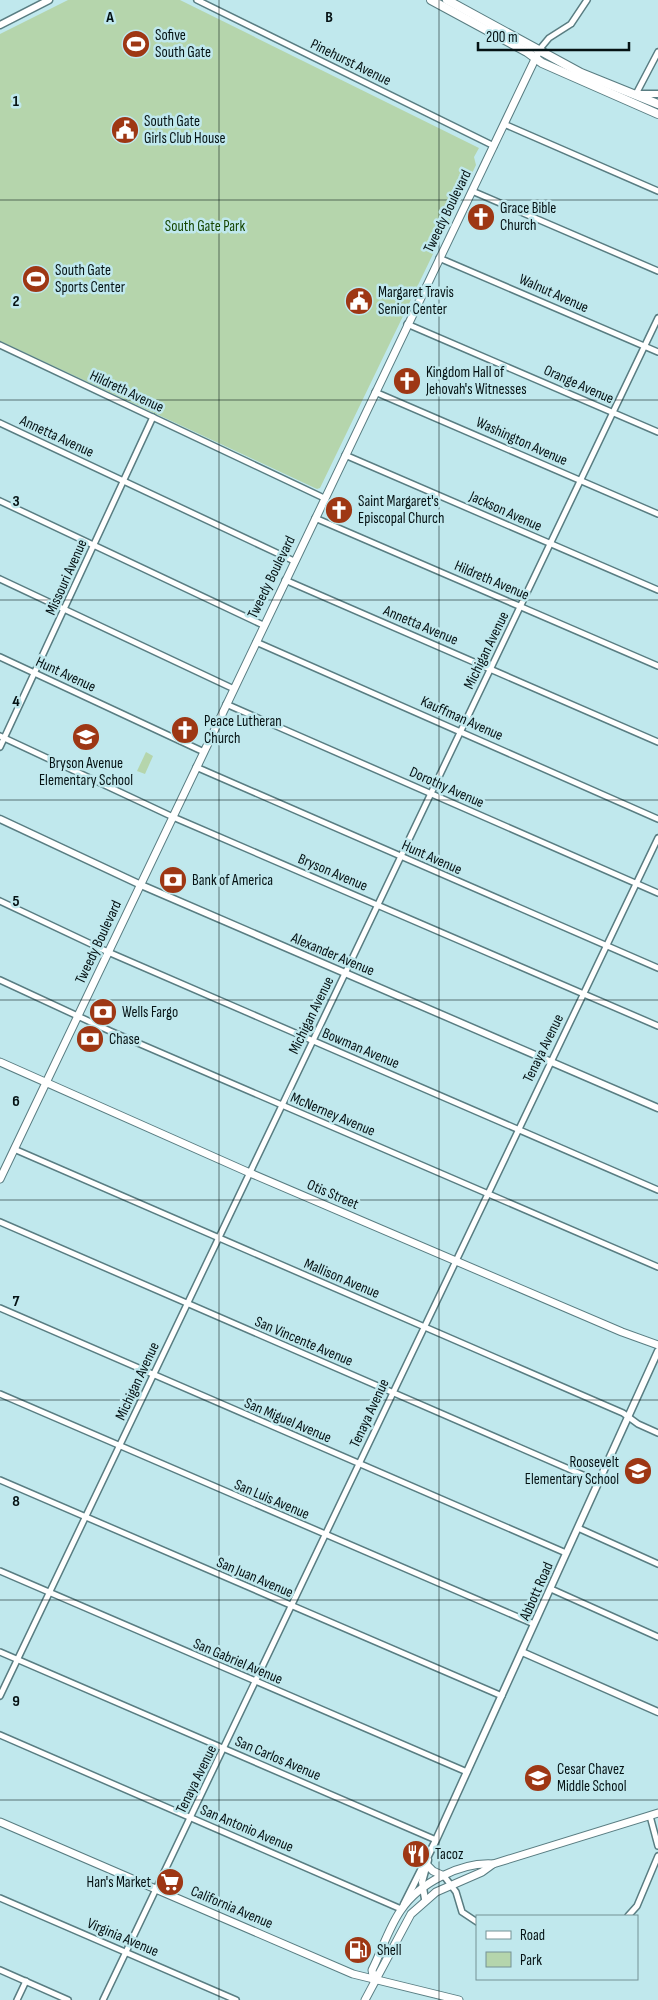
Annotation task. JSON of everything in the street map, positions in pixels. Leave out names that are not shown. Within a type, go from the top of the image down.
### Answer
[{"type":"main road","points":[[431,0],[535,59],[658,114]]},
{"type":"main road","points":[[447,0],[581,73],[658,104]]},
{"type":"main road","name":"Tweedy Boulevard","points":[[0,1179],[344,455],[540,50]]},
{"type":"main road","points":[[628,102],[635,100],[658,109]]},
{"type":"main road","name":"Otis Street","points":[[0,1062],[250,1173],[622,1332],[658,1345]]},
{"type":"main road","points":[[365,2000],[403,1926],[425,1899],[451,1885],[482,1872],[493,1864],[658,1813]]},
{"type":"main road","name":"California Avenue","points":[[0,1822],[353,1974],[374,1981],[459,2000]]},
{"type":"main road","points":[[374,1981],[372,1970],[401,1909],[422,1889],[444,1876],[481,1863],[493,1864]]},
{"type":"main road","points":[[426,1865],[444,1876]]},
{"type":"street","points":[[0,25],[49,0]]},
{"type":"street","name":"Pinehurst Avenue","points":[[197,0],[494,146]]},
{"type":"street","name":"Tweedy Boulevard","points":[[540,50],[549,38],[575,19],[587,0]]},
{"type":"street","points":[[658,52],[636,94],[658,94]]},
{"type":"street","points":[[504,124],[658,191]]},
{"type":"street","points":[[472,191],[658,271]]},
{"type":"street","name":"Walnut Avenue","points":[[439,258],[658,352]]},
{"type":"street","name":"Michigan Avenue","points":[[0,1696],[658,318]]},
{"type":"street","name":"Orange Avenue","points":[[408,324],[658,432]]},
{"type":"street","name":"Hildreth Avenue","points":[[0,345],[324,498]]},
{"type":"street","name":"Washington Avenue","points":[[375,392],[658,514]]},
{"type":"street","name":"Missouri Avenue","points":[[0,746],[2,737],[35,673],[153,417]]},
{"type":"street","name":"Annetta Avenue","points":[[0,423],[294,561]]},
{"type":"street","name":"Jackson Avenue","points":[[344,455],[658,590]]},
{"type":"street","points":[[0,501],[263,625]]},
{"type":"street","name":"Hildreth Avenue","points":[[315,518],[658,666]]},
{"type":"street","points":[[0,579],[234,689]]},
{"type":"street","name":"Annetta Avenue","points":[[285,580],[658,742]]},
{"type":"street","name":"Kauffman Avenue","points":[[256,642],[658,819]]},
{"type":"street","name":"Hunt Avenue","points":[[0,657],[204,752]]},
{"type":"street","name":"Dorothy Avenue","points":[[226,704],[658,893]]},
{"type":"street","name":"Bryson Avenue","points":[[2,737],[173,817],[658,1026]]},
{"type":"street","name":"Hunt Avenue","points":[[196,767],[658,968]]},
{"type":"street","name":"Alexander Avenue","points":[[0,819],[141,884],[658,1108]]},
{"type":"street","name":"Tenaya Avenue","points":[[104,2000],[658,838]]},
{"type":"street","name":"Bowman Avenue","points":[[0,901],[108,952],[658,1190]]},
{"type":"street","name":"McNerney Avenue","points":[[0,980],[77,1017],[658,1266]]},
{"type":"street","name":"Mallison Avenue","points":[[14,1149],[628,1417],[658,1433]]},
{"type":"street","name":"San Vincente Avenue","points":[[0,1222],[599,1482]]},
{"type":"street","name":"San Miguel Avenue","points":[[0,1308],[566,1553]]},
{"type":"street","name":"Abbott Road","points":[[401,1909],[436,1840],[658,1351]]},
{"type":"street","name":"San Luis Avenue","points":[[0,1394],[534,1624]]},
{"type":"street","name":"San Juan Avenue","points":[[0,1480],[502,1696]]},
{"type":"street","points":[[578,1528],[658,1564]]},
{"type":"street","name":"San Gabriel Avenue","points":[[0,1571],[467,1772]]},
{"type":"street","points":[[550,1588],[658,1637]]},
{"type":"street","name":"San Carlos Avenue","points":[[0,1652],[436,1840]]},
{"type":"street","points":[[522,1652],[658,1712]]},
{"type":"street","name":"San Antonio Avenue","points":[[0,1735],[401,1909]]},
{"type":"street","points":[[650,1816],[658,1846]]},
{"type":"street","name":"Abbott Road","points":[[425,1899],[422,1889],[426,1865],[436,1840]]},
{"type":"street","points":[[629,1915],[637,1906],[658,1856]]},
{"type":"street","points":[[444,1876],[456,1892],[462,1912],[476,1921]]},
{"type":"street","name":"Virginia Avenue","points":[[0,1898],[236,2000]]},
{"type":"street","points":[[0,1970],[68,2000]]},
{"type":"street","points":[[17,2000],[26,1981]]},
{"type":"green space","name":"South Gate Park","points":[[68,0],[180,0],[479,148],[474,157],[476,165],[320,488],[317,489],[0,341],[0,34]]},
{"type":"green space","points":[[146,752],[153,756],[145,774],[137,771]]},
{"type":"place","name":"Sofive South Gate","points":[[136,44]]},
{"type":"place","name":"South Gate Girls Club House","points":[[125,130]]},
{"type":"place","name":"Grace Bible Church","points":[[481,217]]},
{"type":"place","name":"South Gate Sports Center","points":[[36,279]]},
{"type":"place","name":"Margaret Travis Senior Center","points":[[359,301]]},
{"type":"place","name":"Kingdom Hall of Jehovah's Witnesses","points":[[407,381]]},
{"type":"place","name":"Saint Margaret's Episcopal Church","points":[[339,510]]},
{"type":"place","name":"Peace Lutheran Church","points":[[185,730]]},
{"type":"place","name":"Bryson Avenue Elementary School","points":[[86,737]]},
{"type":"place","name":"Bank of America","points":[[173,880]]},
{"type":"place","name":"Wells Fargo","points":[[103,1012]]},
{"type":"place","name":"Chase","points":[[90,1039]]},
{"type":"place","name":"Roosevelt Elementary School","points":[[638,1471]]},
{"type":"place","name":"Cesar Chavez Middle School","points":[[538,1778]]},
{"type":"place","name":"Tacoz","points":[[416,1854]]},
{"type":"place","name":"Han's Market","points":[[170,1882]]},
{"type":"place","name":"Shell","points":[[358,1950]]}]
